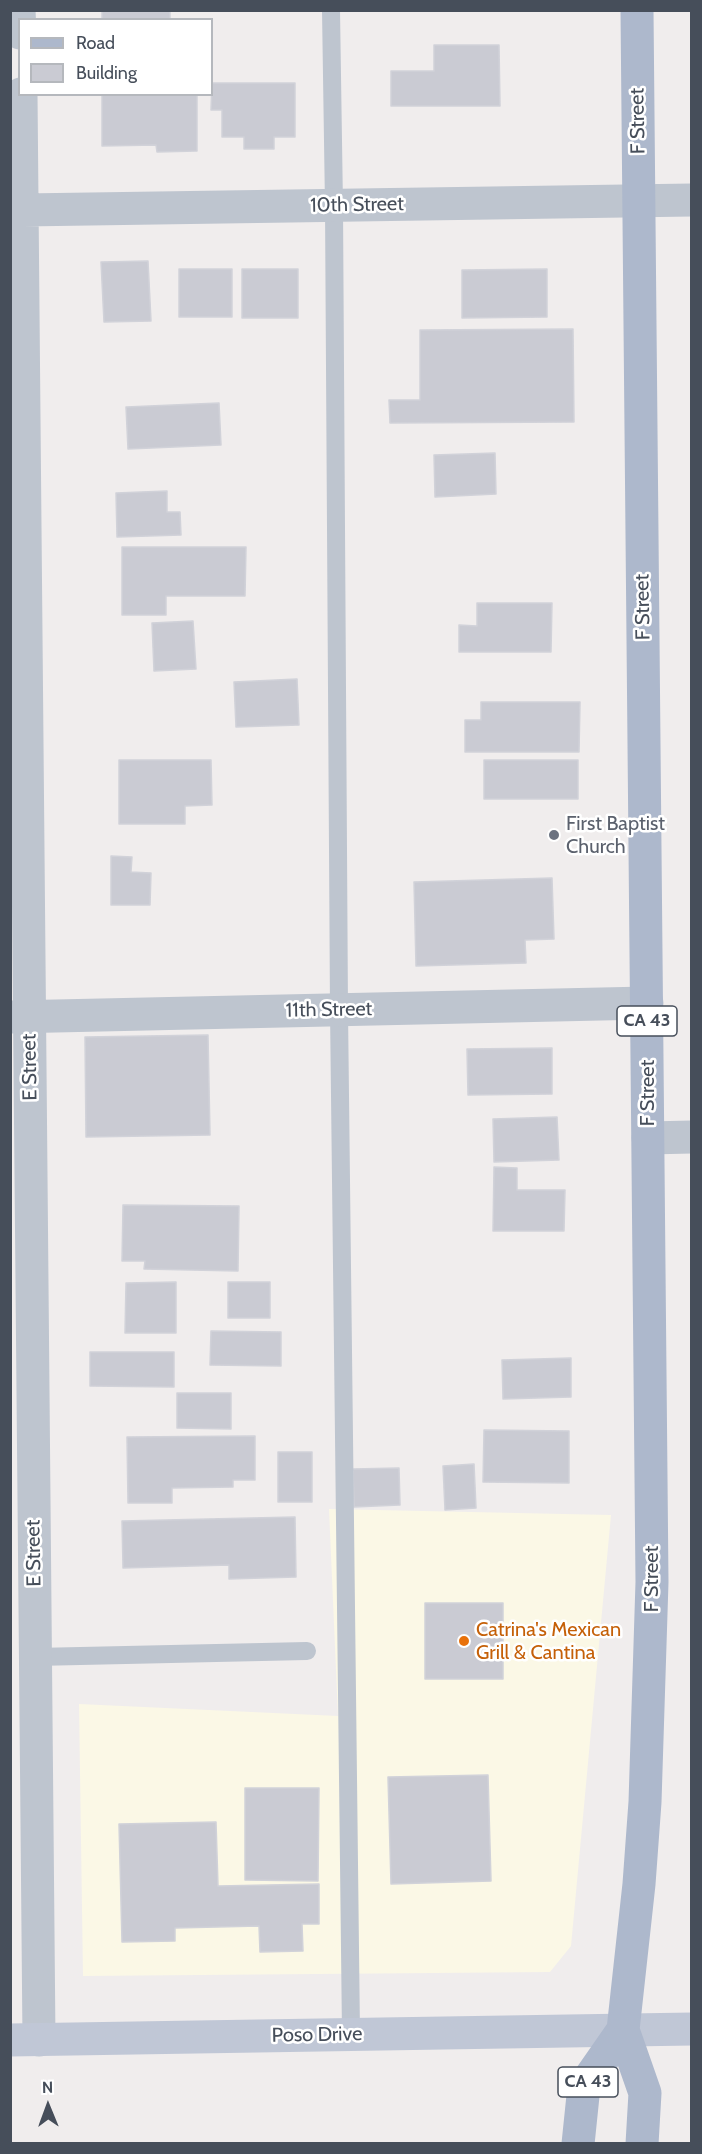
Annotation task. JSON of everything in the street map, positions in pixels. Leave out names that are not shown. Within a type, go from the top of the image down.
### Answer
[{"type":"main road","name":"F Street","points":[[637,10],[652,1641],[640,1872],[623,2030],[645,2093],[642,2144]]},
{"type":"main road","name":"Poso Drive","points":[[25,2040],[692,2029]]},
{"type":"main road","name":"F Street","points":[[578,2144],[584,2086],[623,2030]]},
{"type":"street","name":"E Street","points":[[21,96],[23,210],[20,1017],[35,1657],[25,2040]]},
{"type":"street","name":"10th Street","points":[[23,210],[692,200]]},
{"type":"street","name":"11th Street","points":[[20,1017],[647,1003]]},
{"type":"street","points":[[648,1138],[692,1137]]},
{"type":"lane","points":[[331,10],[339,1010],[351,2034]]},
{"type":"lane","points":[[35,1657],[307,1651]]},
{"type":"shaded area","points":[[329,1509],[611,1515],[571,1946],[550,1972],[83,1976],[79,1704],[338,1716]]},
{"type":"building","points":[[102,10],[170,10],[170,18],[102,18]]},
{"type":"building","points":[[434,45],[499,45],[500,106],[391,106],[391,71],[434,71]]},
{"type":"building","points":[[213,83],[295,83],[295,137],[274,137],[274,149],[244,149],[244,137],[222,137],[222,110],[211,110]]},
{"type":"building","points":[[102,96],[197,96],[197,151],[157,152],[156,145],[102,146]]},
{"type":"building","points":[[148,261],[151,321],[104,322],[101,262]]},
{"type":"building","points":[[179,269],[232,269],[232,317],[179,317]]},
{"type":"building","points":[[242,269],[298,269],[298,318],[242,318]]},
{"type":"building","points":[[547,269],[547,317],[462,318],[462,270]]},
{"type":"building","points":[[573,329],[574,422],[390,423],[389,400],[420,400],[420,330]]},
{"type":"building","points":[[219,403],[221,445],[128,449],[126,407]]},
{"type":"building","points":[[495,453],[496,494],[435,497],[434,455]]},
{"type":"building","points":[[167,491],[167,512],[180,512],[181,535],[117,537],[116,493]]},
{"type":"building","points":[[122,547],[246,547],[245,596],[166,596],[166,615],[122,615]]},
{"type":"building","points":[[477,603],[552,603],[551,652],[459,652],[459,625],[477,626]]},
{"type":"building","points":[[193,621],[196,669],[154,671],[152,623]]},
{"type":"building","points":[[297,679],[299,725],[236,727],[234,682]]},
{"type":"building","points":[[481,702],[580,702],[579,752],[465,752],[465,720],[481,720]]},
{"type":"building","points":[[119,760],[211,760],[212,805],[185,806],[185,824],[119,824]]},
{"type":"building","points":[[484,760],[578,760],[578,799],[484,799]]},
{"type":"building","points":[[111,856],[132,857],[131,872],[151,873],[150,905],[111,905]]},
{"type":"building","points":[[552,878],[554,939],[525,940],[526,963],[416,966],[414,882]]},
{"type":"building","points":[[208,1035],[210,1135],[86,1137],[85,1037]]},
{"type":"building","points":[[552,1048],[552,1094],[468,1095],[467,1049]]},
{"type":"building","points":[[557,1117],[559,1160],[494,1162],[493,1119]]},
{"type":"building","points":[[494,1167],[517,1168],[517,1190],[565,1190],[564,1231],[493,1231]]},
{"type":"building","points":[[123,1205],[239,1206],[238,1271],[144,1269],[145,1261],[122,1261]]},
{"type":"building","points":[[176,1282],[176,1333],[125,1333],[126,1283]]},
{"type":"building","points":[[228,1282],[270,1282],[270,1318],[228,1318]]},
{"type":"building","points":[[211,1331],[281,1332],[281,1366],[210,1365]]},
{"type":"building","points":[[90,1352],[174,1352],[174,1387],[90,1386]]},
{"type":"building","points":[[571,1358],[571,1397],[503,1399],[502,1360]]},
{"type":"building","points":[[177,1393],[231,1393],[231,1429],[177,1428]]},
{"type":"building","points":[[484,1430],[569,1431],[569,1483],[483,1482]]},
{"type":"building","points":[[255,1436],[255,1480],[233,1480],[233,1487],[172,1488],[172,1503],[128,1503],[127,1437]]},
{"type":"building","points":[[278,1452],[312,1452],[312,1502],[278,1502]]},
{"type":"building","points":[[474,1464],[476,1508],[445,1510],[443,1466]]},
{"type":"building","points":[[399,1468],[400,1505],[354,1507],[353,1469]]},
{"type":"building","points":[[295,1517],[296,1577],[229,1579],[229,1565],[123,1568],[122,1521]]},
{"type":"building","name":"Catrina's Mexican Grill & Cantina","points":[[425,1603],[503,1603],[503,1679],[425,1679]]},
{"type":"building","points":[[488,1775],[491,1881],[391,1884],[388,1777]]},
{"type":"building","points":[[245,1788],[319,1788],[318,1881],[245,1880]]},
{"type":"building","points":[[216,1822],[218,1886],[319,1884],[319,1924],[302,1924],[303,1951],[260,1952],[259,1926],[175,1928],[175,1941],[122,1942],[119,1824]]},
{"type":"place","name":"First Baptist Church","points":[[554,835]]},
{"type":"place","name":"Catrina's Mexican Grill & Cantina","points":[[464,1641]]}]
